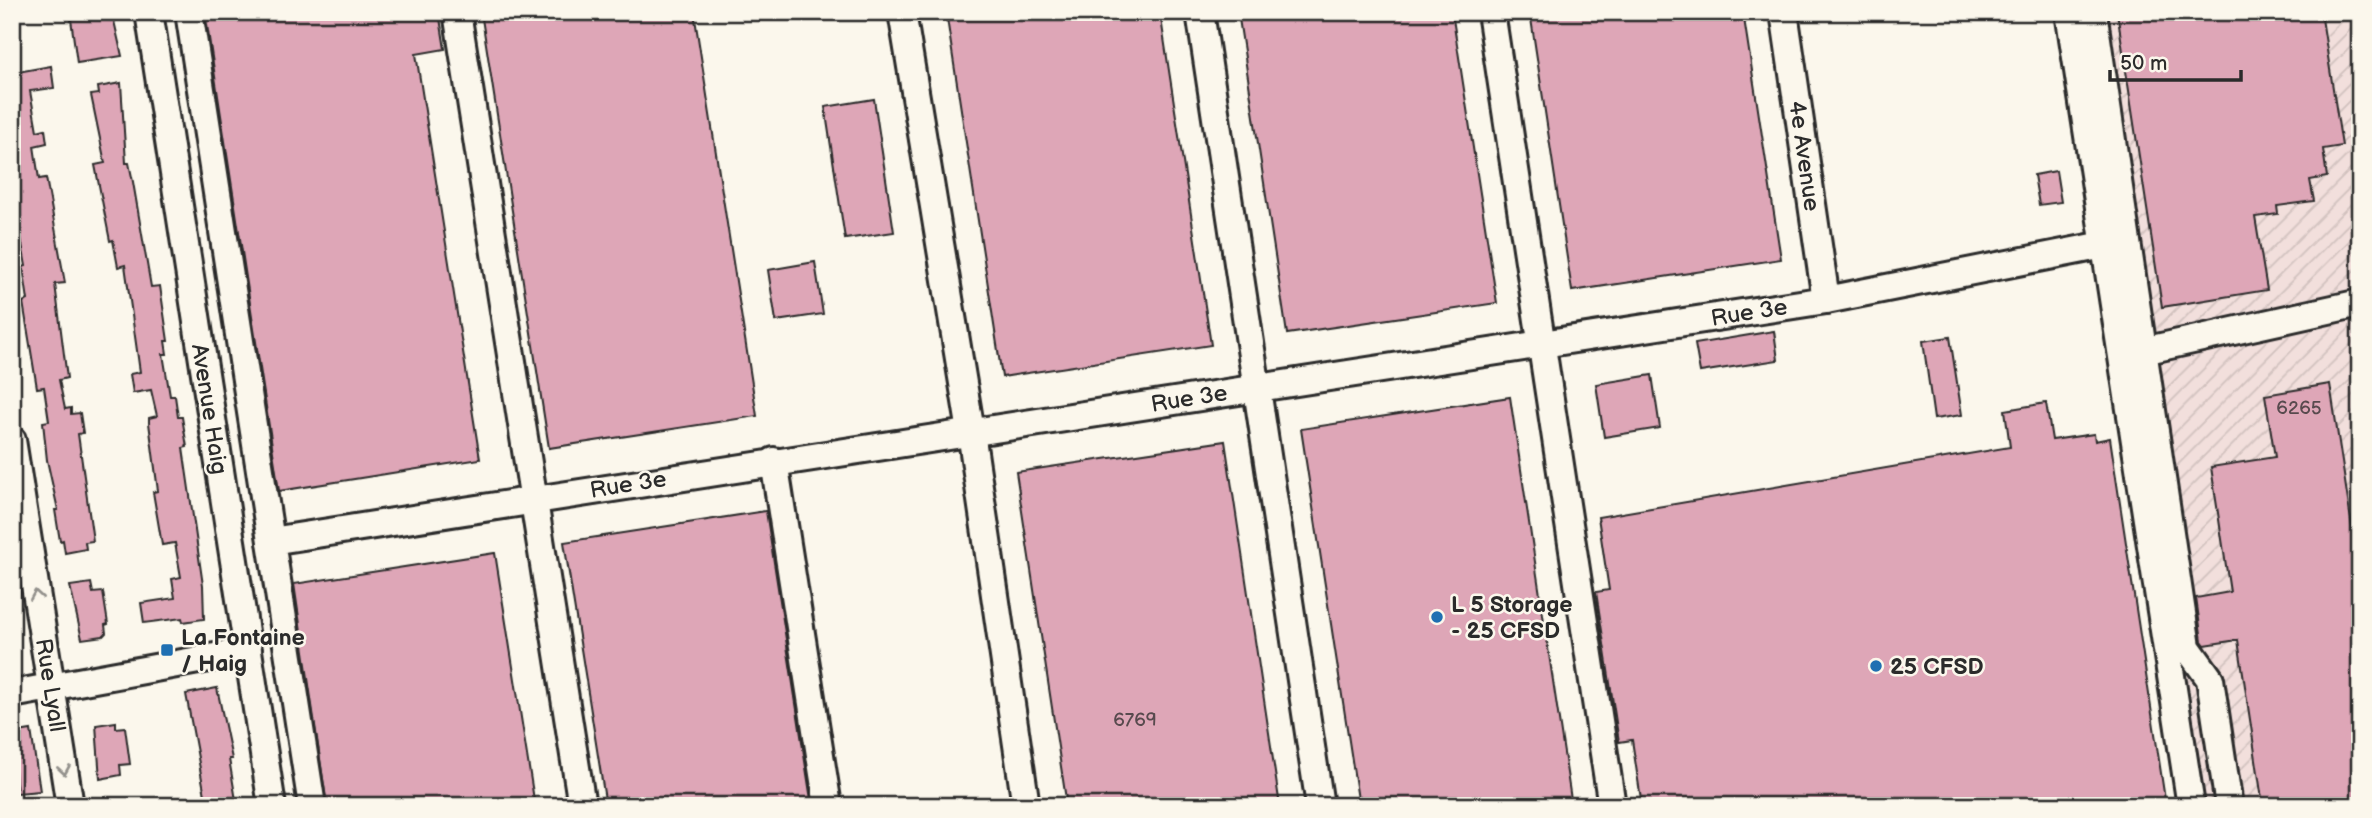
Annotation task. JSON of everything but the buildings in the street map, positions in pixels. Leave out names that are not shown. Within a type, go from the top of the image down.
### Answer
[{"type":"street","name":"Avenue Haig","points":[[149,12],[272,806]]},
{"type":"street","points":[[189,12],[312,806]]},
{"type":"street","points":[[457,12],[582,806]]},
{"type":"street","points":[[902,12],[971,432],[1026,806]]},
{"type":"street","points":[[1200,12],[1320,806]]},
{"type":"street","points":[[1491,12],[1612,806]]},
{"type":"street","name":"4e Avenue","points":[[1784,12],[1826,300]]},
{"type":"street","points":[[2069,12],[2191,806]]},
{"type":"street","points":[[2093,12],[2187,647],[2210,679],[2229,806]]},
{"type":"street","name":"Rue 3e","points":[[271,541],[1826,300],[2104,245]]},
{"type":"street","points":[[2143,351],[2360,303]]},
{"type":"street","name":"Rue Lyall","points":[[12,440],[70,806]]},
{"type":"street","points":[[774,461],[828,806]]},
{"type":"street","points":[[12,694],[248,651]]},
{"type":"shaded area","points":[[2081,12],[2360,12],[2360,806],[2205,806]]},
{"type":"place","name":"L 5 Storage - 25 CFSD","points":[[1437,617]]},
{"type":"place","name":"La Fontaine / Haig","points":[[167,650]]},
{"type":"place","name":"25 CFSD","points":[[1876,666]]}]
